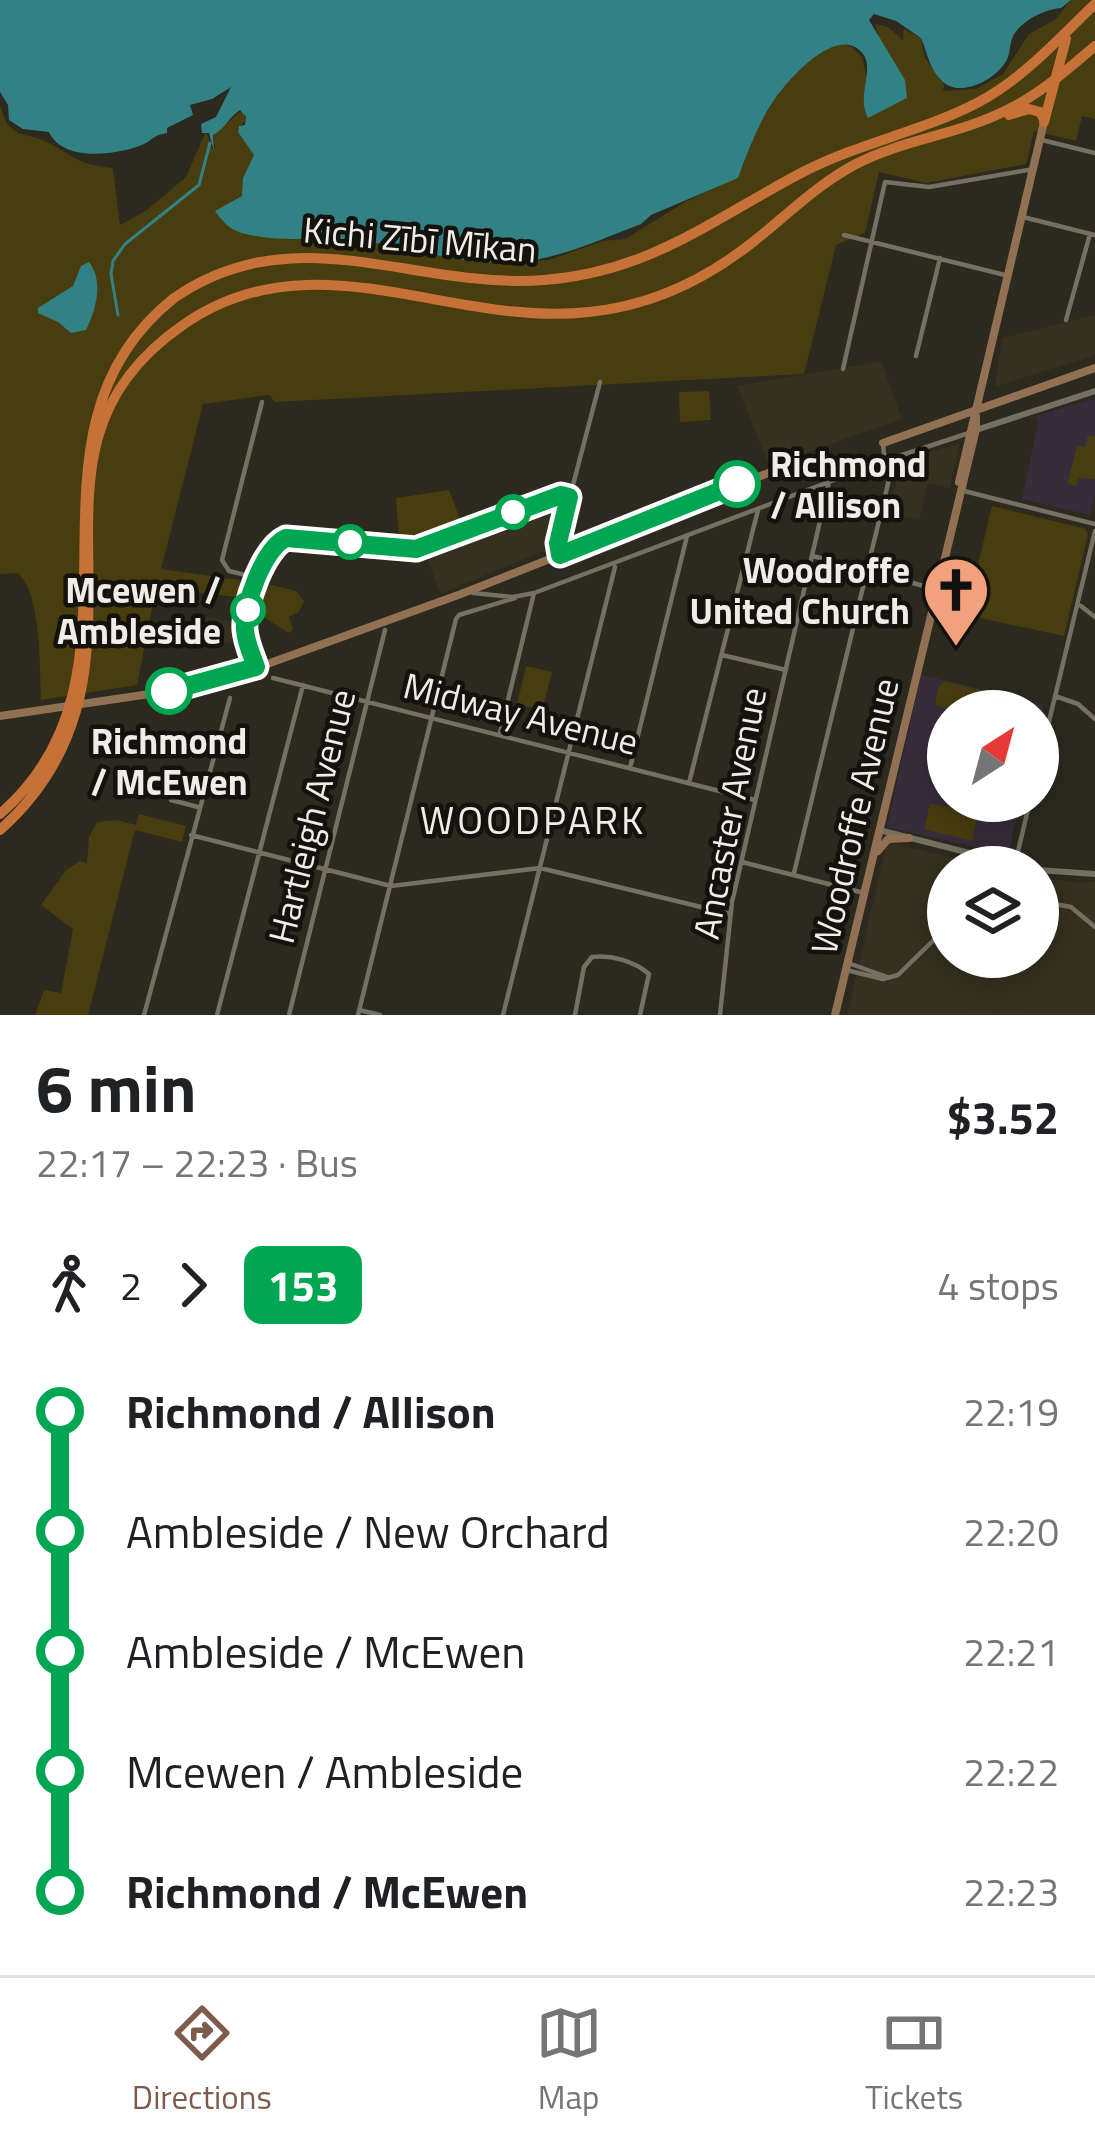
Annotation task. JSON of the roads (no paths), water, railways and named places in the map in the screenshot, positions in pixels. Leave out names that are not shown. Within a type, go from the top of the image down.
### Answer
[{"type":"highway","points":[[1044,122],[1061,45],[1095,4]]},
{"type":"highway","name":"Kichi Zībī Mīkan","points":[[0,814],[46,760],[70,702],[77,646],[73,487],[84,422],[118,352],[168,302],[229,270],[291,257],[325,256],[512,282],[603,272],[687,241],[798,175],[868,142],[977,103],[1028,68],[1095,4]]},
{"type":"highway","points":[[1044,122],[1059,87],[1095,49]]},
{"type":"highway","name":"Kichi Zībī Mīkan","points":[[0,830],[21,811],[54,766],[79,704],[87,642],[86,502],[100,432],[126,382],[173,332],[229,299],[299,283],[345,284],[534,314],[577,314],[628,306],[713,270],[811,194],[873,156],[1009,110],[1095,49]]},
{"type":"highway","points":[[975,123],[1029,109],[1040,112],[1044,122]]},
{"type":"highway","points":[[798,175],[811,194]]},
{"type":"main road","name":"Woodroffe Avenue","points":[[835,1015],[1044,122]]},
{"type":"main road","points":[[883,443],[976,414],[1095,368]]},
{"type":"main road","points":[[0,716],[200,685],[461,594],[801,462],[823,458],[884,461]]},
{"type":"main road","points":[[872,862],[885,841],[909,838]]},
{"type":"street","points":[[1040,140],[1095,153]]},
{"type":"street","points":[[843,369],[885,182],[929,187],[1034,169]]},
{"type":"street","points":[[1023,217],[1092,235],[1066,320]]},
{"type":"street","points":[[844,235],[1009,276]]},
{"type":"street","points":[[916,356],[940,258]]},
{"type":"street","points":[[560,555],[558,543],[600,382]]},
{"type":"street","points":[[380,1015],[358,1012],[459,615],[534,593],[884,461],[1095,391]]},
{"type":"street","points":[[258,578],[229,571],[222,557],[262,402]]},
{"type":"street","points":[[794,873],[892,467],[884,461],[883,443]]},
{"type":"street","name":"Ancaster Avenue","points":[[720,1015],[730,914],[829,482]]},
{"type":"street","points":[[959,490],[1095,528],[1056,690]]},
{"type":"street","points":[[256,667],[245,623],[268,552],[286,538],[416,549],[561,495],[569,497]]},
{"type":"street","points":[[689,783],[759,508]]},
{"type":"street","points":[[630,768],[687,536]]},
{"type":"street","points":[[813,556],[936,589]]},
{"type":"street","points":[[503,1015],[616,563]]},
{"type":"street","points":[[500,733],[534,593]]},
{"type":"street","points":[[461,594],[520,596]]},
{"type":"street","points":[[1078,604],[1095,617]]},
{"type":"street","name":"Hartleigh Avenue","points":[[289,1015],[385,630]]},
{"type":"street","points":[[722,655],[786,670]]},
{"type":"street","name":"Midway Avenue","points":[[273,678],[755,800]]},
{"type":"street","points":[[217,1015],[303,685]]},
{"type":"street","points":[[1059,697],[1078,704],[1095,719]]},
{"type":"street","points":[[144,1015],[230,698]]},
{"type":"street","points":[[175,783],[171,800],[198,807]]},
{"type":"street","points":[[878,830],[940,846]]},
{"type":"street","points":[[191,835],[391,886],[540,868],[730,914]]},
{"type":"street","points":[[742,862],[864,893]]},
{"type":"street","points":[[1059,871],[1095,874]]},
{"type":"street","points":[[1059,905],[1071,907],[1095,926]]},
{"type":"street","points":[[846,967],[890,978],[927,947]]},
{"type":"street","points":[[575,1015],[584,967],[592,957],[605,956],[639,965],[649,974],[640,1015]]},
{"type":"water","points":[[0,0],[1071,0],[1022,25],[1000,70],[966,88],[941,80],[921,38],[896,21],[874,14],[869,20],[905,80],[907,98],[868,118],[863,54],[853,46],[828,49],[802,68],[774,100],[738,178],[580,248],[496,263],[365,241],[268,238],[230,227],[215,211],[242,196],[243,178],[254,155],[238,132],[246,117],[240,110],[213,135],[214,151],[201,124],[216,117],[231,87],[190,105],[193,115],[167,128],[167,133],[121,151],[79,152],[56,142],[49,132],[23,129],[9,120],[8,105],[0,92]]},
{"type":"water","points":[[89,262],[96,278],[95,305],[86,330],[71,333],[38,313],[38,308],[73,286],[81,266]]},
{"type":"waterway","points":[[118,315],[113,261],[125,244],[199,185],[210,143]]},
{"type":"place","name":"Richmond / Allison","points":[[737,484]]},
{"type":"place","name":"Mcewen / Ambleside","points":[[248,610]]},
{"type":"place","name":"Woodroffe United Church","points":[[956,649]]},
{"type":"place","name":"Richmond / McEwen","points":[[169,691]]},
{"type":"district","name":"WOODPARK","points":[[533,819]]}]
